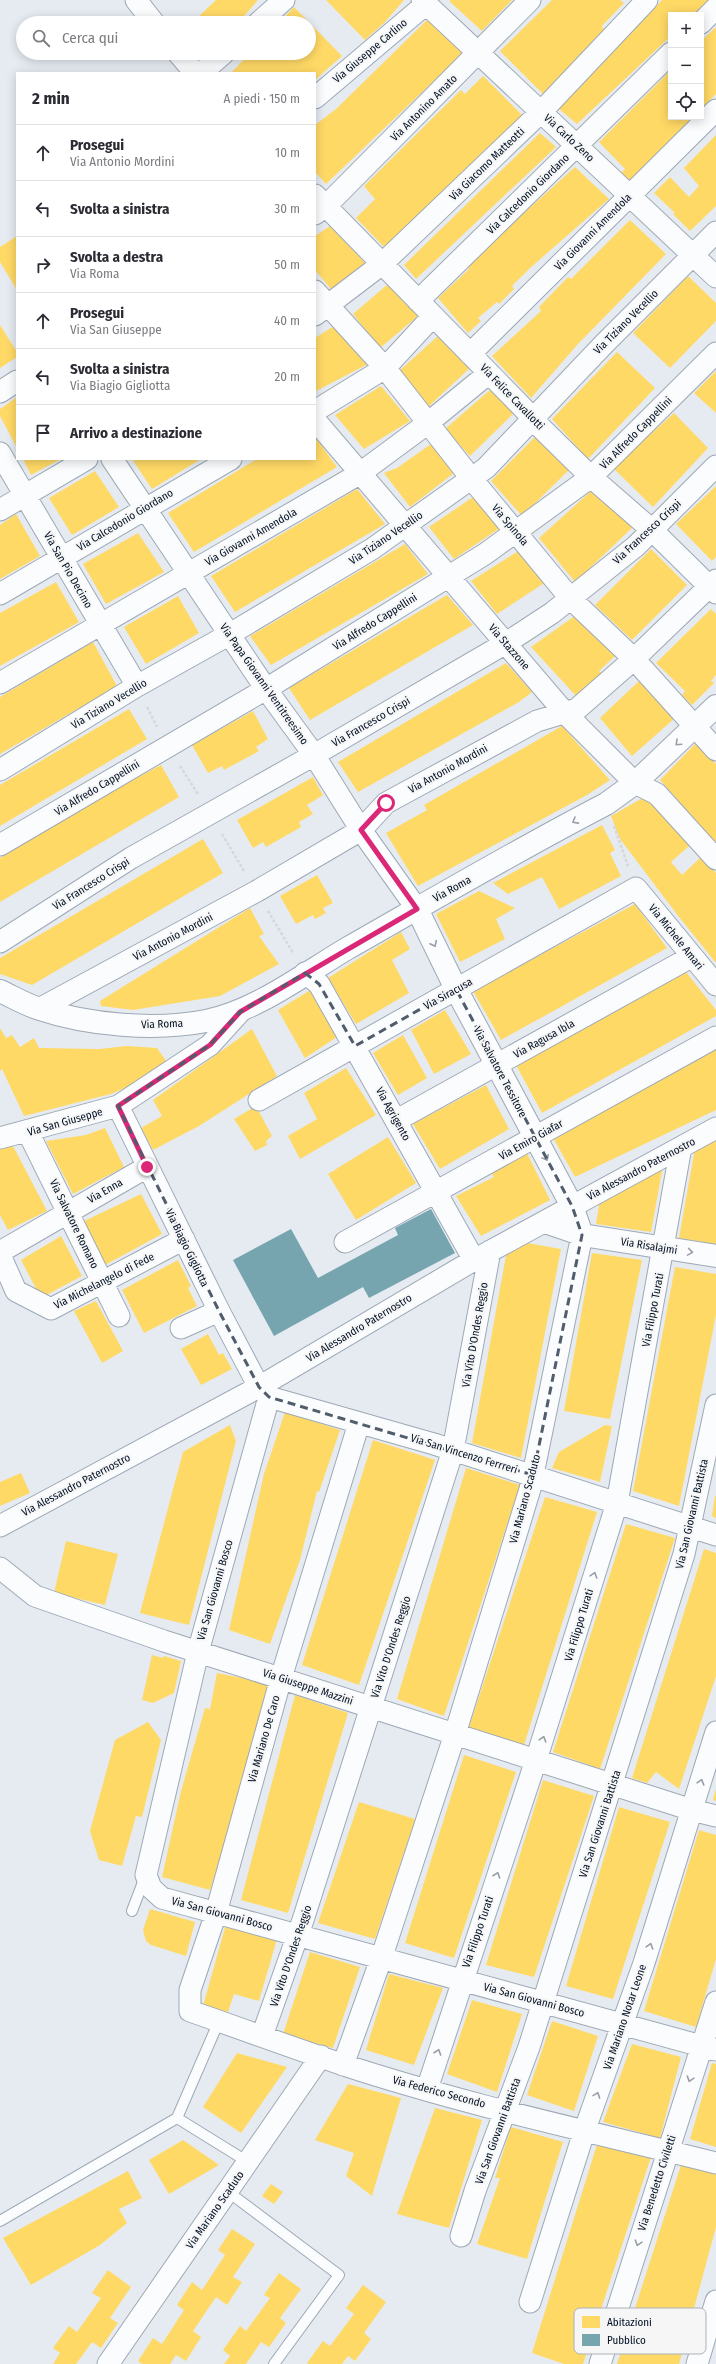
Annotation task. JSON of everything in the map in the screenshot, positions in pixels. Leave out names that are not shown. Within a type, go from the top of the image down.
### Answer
[{"type":"street","points":[[136,0],[149,16]]},
{"type":"street","points":[[266,16],[284,0]]},
{"type":"street","name":"Via Antonino Amato","points":[[318,205],[479,54],[530,0]]},
{"type":"street","name":"Via Giacomo Matteotti","points":[[319,304],[382,264],[541,112],[647,0]]},
{"type":"street","name":"Via Carlo Zeno","points":[[424,2],[716,277]]},
{"type":"street","name":"Via Giuseppe Carlino","points":[[316,97],[424,2]]},
{"type":"street","points":[[704,20],[716,8]]},
{"type":"street","name":"Via Calcedonio Giordano","points":[[418,301],[578,146],[668,56]]},
{"type":"street","points":[[184,60],[194,72]]},
{"type":"street","points":[[202,72],[216,60]]},
{"type":"street","name":"Via Giovanni Amendola","points":[[470,354],[716,110]]},
{"type":"street","name":"Via Felice Cavallotti","points":[[318,205],[382,264],[532,419],[591,477],[714,586]]},
{"type":"street","name":"Via Tiziano Vecellio","points":[[0,770],[137,686],[230,634],[372,550],[486,468],[532,419],[716,232]]},
{"type":"street","name":"Via Spinola","points":[[319,304],[385,368],[471,478],[570,598],[634,659],[716,750]]},
{"type":"street","points":[[316,410],[385,368],[433,316]]},
{"type":"street","name":"Via Alfredo Cappellini","points":[[0,846],[266,689],[449,576],[517,532],[591,477],[716,353]]},
{"type":"street","name":"Via Giovanni Amendola","points":[[0,683],[359,474],[428,423],[489,373]]},
{"type":"street","points":[[0,392],[16,383]]},
{"type":"street","name":"Via Stazzone","points":[[316,421],[359,474],[449,576],[565,713],[635,783],[657,794],[716,859]]},
{"type":"street","name":"Via San Pio Decimo","points":[[0,453],[137,686]]},
{"type":"street","points":[[0,510],[85,460]]},
{"type":"street","name":"Via Papa Giovanni Ventitreesimo","points":[[113,460],[266,689],[314,755],[361,830],[417,909]]},
{"type":"street","name":"Via Calcedonio Giordano","points":[[0,594],[229,460]]},
{"type":"street","name":"Via Francesco Crispi","points":[[0,942],[131,858],[314,755],[506,643],[552,613],[636,546],[716,466]]},
{"type":"street","name":"Via Antonio Mordini","points":[[39,1009],[256,891],[361,830],[386,803],[536,721],[577,708],[634,659],[714,586]]},
{"type":"street","name":"Via Roma","points":[[0,991],[39,1009],[75,1018],[159,1026],[205,1021],[240,1012],[417,909],[606,804],[635,783],[716,706]]},
{"type":"street","name":"Via Michele Amari","points":[[636,888],[716,985]]},
{"type":"street","name":"Via Siracusa","points":[[259,1100],[636,888]]},
{"type":"street","name":"Via Salvatore Tessitore","points":[[417,909],[456,989],[572,1206],[582,1235]]},
{"type":"street","name":"Via Ragusa Ibla","points":[[397,1120],[497,1066],[691,956]]},
{"type":"street","name":"Via Agrigento","points":[[305,973],[319,984],[397,1120],[435,1192],[482,1255]]},
{"type":"street","name":"Via San Giuseppe","points":[[0,1138],[28,1132],[118,1106],[210,1045],[240,1012]]},
{"type":"street","name":"Via Emiro Giafar","points":[[345,1242],[716,1037]]},
{"type":"street","name":"Via Biagio Gigliotta","points":[[118,1106],[218,1311],[264,1392]]},
{"type":"street","name":"Via Alessandro Paternostro","points":[[0,1526],[264,1392],[482,1255],[716,1128]]},
{"type":"street","name":"Via Salvatore Romano","points":[[28,1132],[119,1316]]},
{"type":"street","name":"Via Filippo Turati","points":[[427,2089],[536,1760],[617,1503],[681,1147]]},
{"type":"street","name":"Via Enna","points":[[0,1253],[147,1167]]},
{"type":"street","points":[[544,1222],[582,1235]]},
{"type":"street","name":"Via Risalajmi","points":[[582,1235],[716,1256]]},
{"type":"street","name":"Via Mariano Scaduto","points":[[343,2064],[381,1959],[455,1734],[533,1476],[582,1235]]},
{"type":"street","name":"Via Michelangelo di Fede","points":[[0,1253],[16,1290],[51,1309],[103,1283],[184,1239]]},
{"type":"street","name":"Via Vito D'Ondes Reggio","points":[[262,2036],[298,1936],[372,1708],[453,1450],[482,1255]]},
{"type":"street","points":[[181,1328],[218,1311]]},
{"type":"street","name":"Via San Vincenzo Ferrreri","points":[[264,1392],[359,1423],[453,1450],[716,1535]]},
{"type":"street","name":"Via San Giovanni Bosco","points":[[264,1392],[198,1652],[146,1875],[151,1888],[162,1898],[708,2048]]},
{"type":"street","name":"Via San Giovanni Battista","points":[[461,2236],[543,2003],[684,1554],[716,1405]]},
{"type":"street","name":"Via Mariano De Caro","points":[[190,2011],[190,1990],[216,1913],[281,1678],[359,1423]]},
{"type":"street","name":"Via Giuseppe Mazzini","points":[[0,1568],[35,1596],[198,1652],[612,1785],[716,1816]]},
{"type":"street","name":"Via Mariano Notar Leone","points":[[530,2302],[584,2132],[644,1963],[716,1732]]},
{"type":"street","name":"Via Benedetto Civiletti","points":[[618,2308],[668,2150],[708,2048],[716,2002]]},
{"type":"street","name":"Via Federico Secondo","points":[[190,2011],[343,2064],[427,2089],[584,2132],[668,2150],[716,2163]]},
{"type":"street","name":"Via Mariano Scaduto","points":[[108,2364],[321,2056]]},
{"type":"street","points":[[706,2334],[716,2301]]},
{"type":"street","name":"Via Benedetto Civiletti","points":[[600,2364],[603,2354]]},
{"type":"street","points":[[697,2364],[700,2354]]},
{"type":"lane","points":[[132,1911],[146,1875]]},
{"type":"lane","points":[[0,2221],[177,2118],[219,2021]]},
{"type":"lane","points":[[177,2118],[248,2162]]},
{"type":"lane","points":[[228,2191],[339,2275],[274,2364]]},
{"type":"path","points":[[606,804],[636,888]]},
{"type":"highlighted area","points":[[305,973],[319,984],[355,1046],[456,989],[572,1206],[582,1235],[533,1475],[269,1397],[259,1387],[219,1311],[118,1106],[210,1045],[240,1012]]},
{"type":"building: Abitazioni","points":[[216,0],[258,0],[244,16],[199,16]]},
{"type":"building: Abitazioni","points":[[326,0],[404,0],[385,22],[365,40]]},
{"type":"building: Abitazioni","points":[[512,0],[482,31],[449,1]]},
{"type":"building: Abitazioni","points":[[552,0],[620,0],[624,3],[602,26],[604,30],[543,94],[500,51]]},
{"type":"building: Abitazioni","points":[[662,0],[709,0],[696,12],[668,12],[668,39],[577,124],[559,109]]},
{"type":"building: Abitazioni","points":[[294,7],[303,16],[286,16]]},
{"type":"building: Abitazioni","points":[[429,18],[463,53],[326,184],[316,173],[316,124],[336,109]]},
{"type":"building: Abitazioni","points":[[716,27],[716,94],[704,106],[704,48],[704,38]]},
{"type":"building: Abitazioni","points":[[316,29],[342,56],[316,79],[316,72],[232,72],[243,60],[316,60]]},
{"type":"building: Abitazioni","points":[[668,73],[668,120],[690,120],[630,181],[621,173],[625,169],[599,142]]},
{"type":"building: Abitazioni","points":[[483,76],[522,115],[503,134],[506,137],[490,152],[487,148],[385,248],[356,218],[375,199],[364,186],[461,90],[465,94]]},
{"type":"building: Abitazioni","points":[[540,133],[556,147],[416,279],[404,265]]},
{"type":"building: Abitazioni","points":[[716,135],[716,206],[690,231],[673,214],[675,213],[654,193],[670,177],[689,197],[699,186],[684,168]]},
{"type":"building: Abitazioni","points":[[575,167],[609,199],[530,268],[512,286],[514,289],[499,304],[497,302],[478,318],[481,321],[468,333],[438,298],[469,269],[466,265]]},
{"type":"building: Abitazioni","points":[[630,220],[666,254],[578,344],[531,398],[492,356],[541,311],[539,307],[568,277],[571,279]]},
{"type":"building: Abitazioni","points":[[330,226],[365,263],[331,289],[316,271],[316,235]]},
{"type":"building: Abitazioni","points":[[16,237],[16,288],[0,262],[0,247]]},
{"type":"building: Abitazioni","points":[[688,276],[716,303],[716,321],[670,368],[633,333]]},
{"type":"building: Abitazioni","points":[[388,284],[418,316],[380,348],[353,314]]},
{"type":"building: Abitazioni","points":[[337,324],[368,364],[316,391],[316,337]]},
{"type":"building: Abitazioni","points":[[0,325],[16,350],[16,358],[0,368]]},
{"type":"building: Abitazioni","points":[[439,335],[471,367],[428,407],[398,372]]},
{"type":"building: Abitazioni","points":[[617,352],[655,388],[588,459],[552,419]]},
{"type":"building: Abitazioni","points":[[716,371],[716,413],[694,393]]},
{"type":"building: Abitazioni","points":[[381,386],[410,421],[364,449],[335,415]]},
{"type":"building: Abitazioni","points":[[491,389],[514,413],[470,456],[445,429]]},
{"type":"building: Abitazioni","points":[[16,398],[16,446],[0,416],[0,409]]},
{"type":"building: Abitazioni","points":[[674,413],[708,448],[653,507],[613,468]]},
{"type":"building: Abitazioni","points":[[536,436],[569,470],[522,516],[491,481]]},
{"type":"building: Abitazioni","points":[[316,438],[337,467],[194,552],[168,513],[255,460],[316,460]]},
{"type":"building: Abitazioni","points":[[431,444],[454,473],[410,507],[384,473],[397,468]]},
{"type":"building: Abitazioni","points":[[24,460],[59,460],[31,475]]},
{"type":"building: Abitazioni","points":[[133,460],[199,460],[152,489]]},
{"type":"building: Abitazioni","points":[[95,471],[119,507],[72,535],[49,498]]},
{"type":"building: Abitazioni","points":[[716,486],[716,557],[712,561],[676,524]]},
{"type":"building: Abitazioni","points":[[357,489],[385,524],[235,612],[211,576]]},
{"type":"building: Abitazioni","points":[[591,491],[633,527],[575,582],[539,538]]},
{"type":"building: Abitazioni","points":[[473,497],[500,528],[454,559],[429,527]]},
{"type":"building: Abitazioni","points":[[16,514],[40,556],[0,579],[0,525]]},
{"type":"building: Abitazioni","points":[[138,533],[164,572],[106,604],[83,564]]},
{"type":"building: Abitazioni","points":[[405,544],[428,574],[271,665],[250,636]]},
{"type":"building: Abitazioni","points":[[651,549],[687,585],[632,640],[595,605]]},
{"type":"building: Abitazioni","points":[[520,550],[546,582],[497,614],[471,581]]},
{"type":"building: Abitazioni","points":[[56,582],[79,622],[0,666],[0,613]]},
{"type":"building: Abitazioni","points":[[447,595],[473,625],[310,720],[289,688]]},
{"type":"building: Abitazioni","points":[[178,596],[199,633],[146,664],[124,627]]},
{"type":"building: Abitazioni","points":[[711,609],[716,614],[716,675],[711,681],[714,683],[692,705],[682,695],[685,691],[656,663]]},
{"type":"building: Abitazioni","points":[[576,615],[615,656],[599,671],[603,674],[577,697],[531,647]]},
{"type":"building: Abitazioni","points":[[93,642],[117,686],[0,754],[0,697]]},
{"type":"building: Abitazioni","points":[[506,663],[532,692],[519,702],[358,792],[338,762]]},
{"type":"building: Abitazioni","points":[[640,680],[675,718],[632,756],[600,718]]},
{"type":"building: Abitazioni","points":[[129,709],[147,739],[0,826],[0,785]]},
{"type":"building: Abitazioni","points":[[253,711],[268,739],[256,747],[259,751],[224,770],[222,766],[208,773],[192,745]]},
{"type":"building: Abitazioni","points":[[562,726],[610,780],[587,795],[418,886],[386,833],[427,810],[424,805]]},
{"type":"building: Abitazioni","points":[[696,743],[716,764],[716,843],[660,780]]},
{"type":"building: Abitazioni","points":[[161,765],[179,797],[0,902],[0,858],[93,801]]},
{"type":"building: Abitazioni","points":[[313,777],[323,795],[307,805],[313,814],[299,822],[301,827],[266,847],[263,842],[253,848],[237,820]]},
{"type":"building: Abitazioni","points":[[646,796],[658,812],[662,809],[689,846],[671,862],[682,875],[701,857],[716,873],[716,963],[620,839],[611,816]]},
{"type":"building: Abitazioni","points":[[602,825],[615,850],[610,853],[621,876],[559,909],[542,877],[508,894],[493,883]]},
{"type":"building: Abitazioni","points":[[203,839],[223,873],[32,985],[0,974],[0,958]]},
{"type":"building: Abitazioni","points":[[317,875],[333,903],[323,908],[326,913],[315,919],[313,915],[296,924],[280,896]]},
{"type":"building: Abitazioni","points":[[479,891],[515,908],[496,919],[505,939],[460,962],[436,914]]},
{"type":"building: Abitazioni","points":[[635,904],[667,948],[501,1040],[473,991]]},
{"type":"building: Abitazioni","points":[[250,908],[264,934],[259,936],[279,964],[220,996],[133,1010],[101,1006],[100,1001]]},
{"type":"building: Abitazioni","points":[[401,932],[410,949],[392,960],[409,993],[356,1024],[328,978]]},
{"type":"building: Abitazioni","points":[[686,972],[716,1010],[716,1016],[542,1113],[516,1065]]},
{"type":"building: Abitazioni","points":[[312,989],[340,1035],[305,1058],[278,1010]]},
{"type":"building: Abitazioni","points":[[445,1010],[471,1054],[434,1074],[411,1030]]},
{"type":"building: Abitazioni","points":[[0,1028],[6,1038],[12,1035],[20,1047],[34,1038],[39,1048],[99,1049],[127,1046],[157,1048],[167,1062],[143,1080],[111,1094],[24,1116],[2,1069],[0,1071]]},
{"type":"building: Abitazioni","points":[[252,1029],[277,1076],[199,1126],[153,1150],[141,1128],[162,1116],[153,1100]]},
{"type":"building: Abitazioni","points":[[403,1035],[427,1078],[398,1095],[373,1053]]},
{"type":"building: Abitazioni","points":[[716,1047],[716,1110],[575,1177],[552,1136]]},
{"type":"building: Abitazioni","points":[[346,1068],[376,1115],[300,1159],[288,1136],[317,1119],[304,1093]]},
{"type":"building: Abitazioni","points":[[486,1085],[509,1129],[440,1169],[413,1124]]},
{"type":"building: Abitazioni","points":[[256,1106],[272,1136],[266,1141],[267,1145],[255,1151],[234,1119]]},
{"type":"building: Abitazioni","points":[[105,1128],[124,1167],[73,1194],[46,1141],[86,1135]]},
{"type":"building: Abitazioni","points":[[388,1137],[416,1183],[356,1220],[328,1174]]},
{"type":"building: Abitazioni","points":[[716,1141],[716,1244],[679,1238],[695,1148]]},
{"type":"building: Abitazioni","points":[[13,1146],[47,1211],[8,1230],[0,1215],[0,1148]]},
{"type":"building: Abitazioni","points":[[526,1151],[550,1200],[481,1236],[456,1196],[494,1177],[490,1171]]},
{"type":"building: Abitazioni","points":[[663,1166],[651,1232],[596,1224],[601,1192]]},
{"type":"building: Abitazioni","points":[[141,1194],[162,1234],[105,1265],[82,1222]]},
{"type":"building: Abitazioni","points":[[61,1236],[82,1276],[41,1298],[21,1260]]},
{"type":"building: Abitazioni","points":[[522,1242],[561,1249],[521,1458],[472,1443],[507,1250]]},
{"type":"building: Abitazioni","points":[[592,1253],[642,1260],[610,1419],[564,1411]]},
{"type":"building: Abitazioni","points":[[178,1260],[191,1286],[188,1288],[197,1306],[144,1333],[122,1290]]},
{"type":"building: Abitazioni","points":[[675,1267],[716,1274],[716,1315],[679,1506],[633,1491]]},
{"type":"building: Abitazioni","points":[[96,1301],[123,1351],[102,1363],[74,1311]]},
{"type":"building: Abitazioni","points":[[208,1334],[219,1355],[223,1353],[232,1369],[201,1385],[181,1349]]},
{"type":"building: Abitazioni","points":[[285,1412],[340,1430],[319,1492],[317,1491],[300,1560],[270,1644],[229,1630],[264,1474]]},
{"type":"building: Abitazioni","points":[[230,1425],[236,1441],[189,1625],[140,1613],[183,1452]]},
{"type":"building: Abitazioni","points":[[605,1425],[612,1426],[600,1482],[552,1468],[559,1452]]},
{"type":"building: Abitazioni","points":[[373,1440],[435,1460],[359,1685],[302,1665]]},
{"type":"building: Abitazioni","points":[[466,1468],[520,1485],[444,1716],[397,1699]]},
{"type":"building: Abitazioni","points":[[21,1473],[30,1493],[0,1506],[0,1482]]},
{"type":"building: Abitazioni","points":[[716,1496],[716,1518],[712,1516]]},
{"type":"building: Abitazioni","points":[[545,1497],[597,1512],[524,1745],[469,1727]]},
{"type":"building: Abitazioni","points":[[626,1524],[675,1538],[600,1769],[553,1752]]},
{"type":"building: Abitazioni","points":[[66,1541],[118,1554],[105,1605],[54,1593]]},
{"type":"building: Abitazioni","points":[[704,1549],[716,1553],[716,1676],[679,1789],[656,1772],[647,1783],[632,1778]]},
{"type":"building: Abitazioni","points":[[152,1655],[163,1658],[164,1656],[181,1661],[174,1693],[153,1703],[142,1700]]},
{"type":"building: Abitazioni","points":[[217,1673],[268,1683],[237,1802],[210,1890],[162,1877],[181,1791],[205,1708],[210,1709]]},
{"type":"building: Abitazioni","points":[[295,1695],[348,1713],[288,1913],[241,1900]]},
{"type":"building: Abitazioni","points":[[148,1722],[161,1740],[142,1817],[136,1816],[122,1866],[99,1860],[90,1831],[115,1740]]},
{"type":"building: Abitazioni","points":[[464,1755],[516,1772],[454,1958],[405,1943]]},
{"type":"building: Abitazioni","points":[[543,1780],[594,1796],[534,1977],[486,1965]]},
{"type":"building: Abitazioni","points":[[716,1789],[716,1801],[713,1800]]},
{"type":"building: Abitazioni","points":[[359,1802],[415,1819],[375,1939],[318,1923]]},
{"type":"building: Abitazioni","points":[[619,1807],[670,1822],[613,1999],[566,1986]]},
{"type":"building: Abitazioni","points":[[699,1830],[716,1835],[716,1959],[696,2027],[644,2011]]},
{"type":"building: Abitazioni","points":[[150,1909],[195,1922],[186,1956],[151,1945],[146,1941],[143,1930]]},
{"type":"building: Abitazioni","points":[[226,1924],[277,1939],[259,2001],[234,1994],[228,2012],[203,2006]]},
{"type":"building: Abitazioni","points":[[310,1952],[360,1967],[333,2048],[283,2034]]},
{"type":"building: Abitazioni","points":[[389,1974],[443,1988],[414,2065],[366,2050]]},
{"type":"building: Abitazioni","points":[[472,2000],[522,2014],[497,2092],[447,2074]]},
{"type":"building: Abitazioni","points":[[552,2021],[598,2036],[574,2111],[527,2095]]},
{"type":"building: Abitazioni","points":[[632,2044],[681,2057],[660,2138],[603,2122]]},
{"type":"building: Abitazioni","points":[[237,2053],[287,2067],[241,2133],[203,2107]]},
{"type":"building: Abitazioni","points":[[712,2063],[716,2064],[716,2147],[690,2139]]},
{"type":"building: Abitazioni","points":[[348,2084],[401,2098],[372,2196],[346,2176],[354,2153],[315,2140]]},
{"type":"building: Abitazioni","points":[[435,2108],[482,2120],[449,2228],[397,2214]]},
{"type":"building: Abitazioni","points":[[511,2127],[563,2142],[527,2259],[477,2244],[500,2178],[495,2178]]},
{"type":"building: Abitazioni","points":[[599,2138],[652,2154],[601,2308],[574,2308],[574,2354],[586,2354],[583,2364],[564,2364],[532,2353]]},
{"type":"building: Abitazioni","points":[[183,2140],[219,2165],[169,2194],[149,2160]]},
{"type":"building: Abitazioni","points":[[682,2162],[716,2171],[716,2227],[694,2308],[635,2308]]},
{"type":"building: Abitazioni","points":[[128,2171],[142,2198],[119,2209],[127,2223],[100,2245],[31,2285],[3,2238]]},
{"type":"building: Abitazioni","points":[[271,2184],[283,2192],[274,2204],[262,2196]]},
{"type":"building: Abitazioni","points":[[232,2229],[255,2244],[233,2277],[242,2282],[227,2305],[216,2297],[193,2331],[201,2337],[186,2361],[176,2355],[170,2364],[142,2364],[138,2361],[153,2338],[162,2344],[184,2310],[177,2305],[192,2282],[202,2290],[225,2255],[218,2250]]},
{"type":"building: Abitazioni","points":[[108,2270],[131,2287],[110,2318],[118,2323],[101,2348],[92,2342],[76,2364],[53,2364],[60,2353],[53,2348],[69,2326],[77,2332],[101,2298],[92,2293]]},
{"type":"building: Abitazioni","points":[[279,2273],[301,2289],[280,2318],[286,2323],[269,2347],[261,2342],[246,2364],[224,2364],[230,2356],[223,2350],[240,2326],[246,2331],[270,2298],[264,2295]]},
{"type":"building: Abitazioni","points":[[363,2285],[386,2302],[364,2333],[371,2339],[355,2361],[348,2356],[342,2364],[307,2363],[323,2341],[330,2346],[354,2314],[346,2308]]},
{"type":"building: Abitazioni","points":[[620,2354],[682,2354],[679,2364],[617,2364]]},
{"type":"building: Pubblico","points":[[431,1209],[455,1253],[369,1298],[363,1287],[274,1336],[233,1260],[291,1229],[318,1278],[398,1235],[395,1228]]},
{"type":"route","points":[[147,1167],[118,1106],[145,1090],[210,1045],[240,1012],[417,909],[361,830],[386,803]]}]
